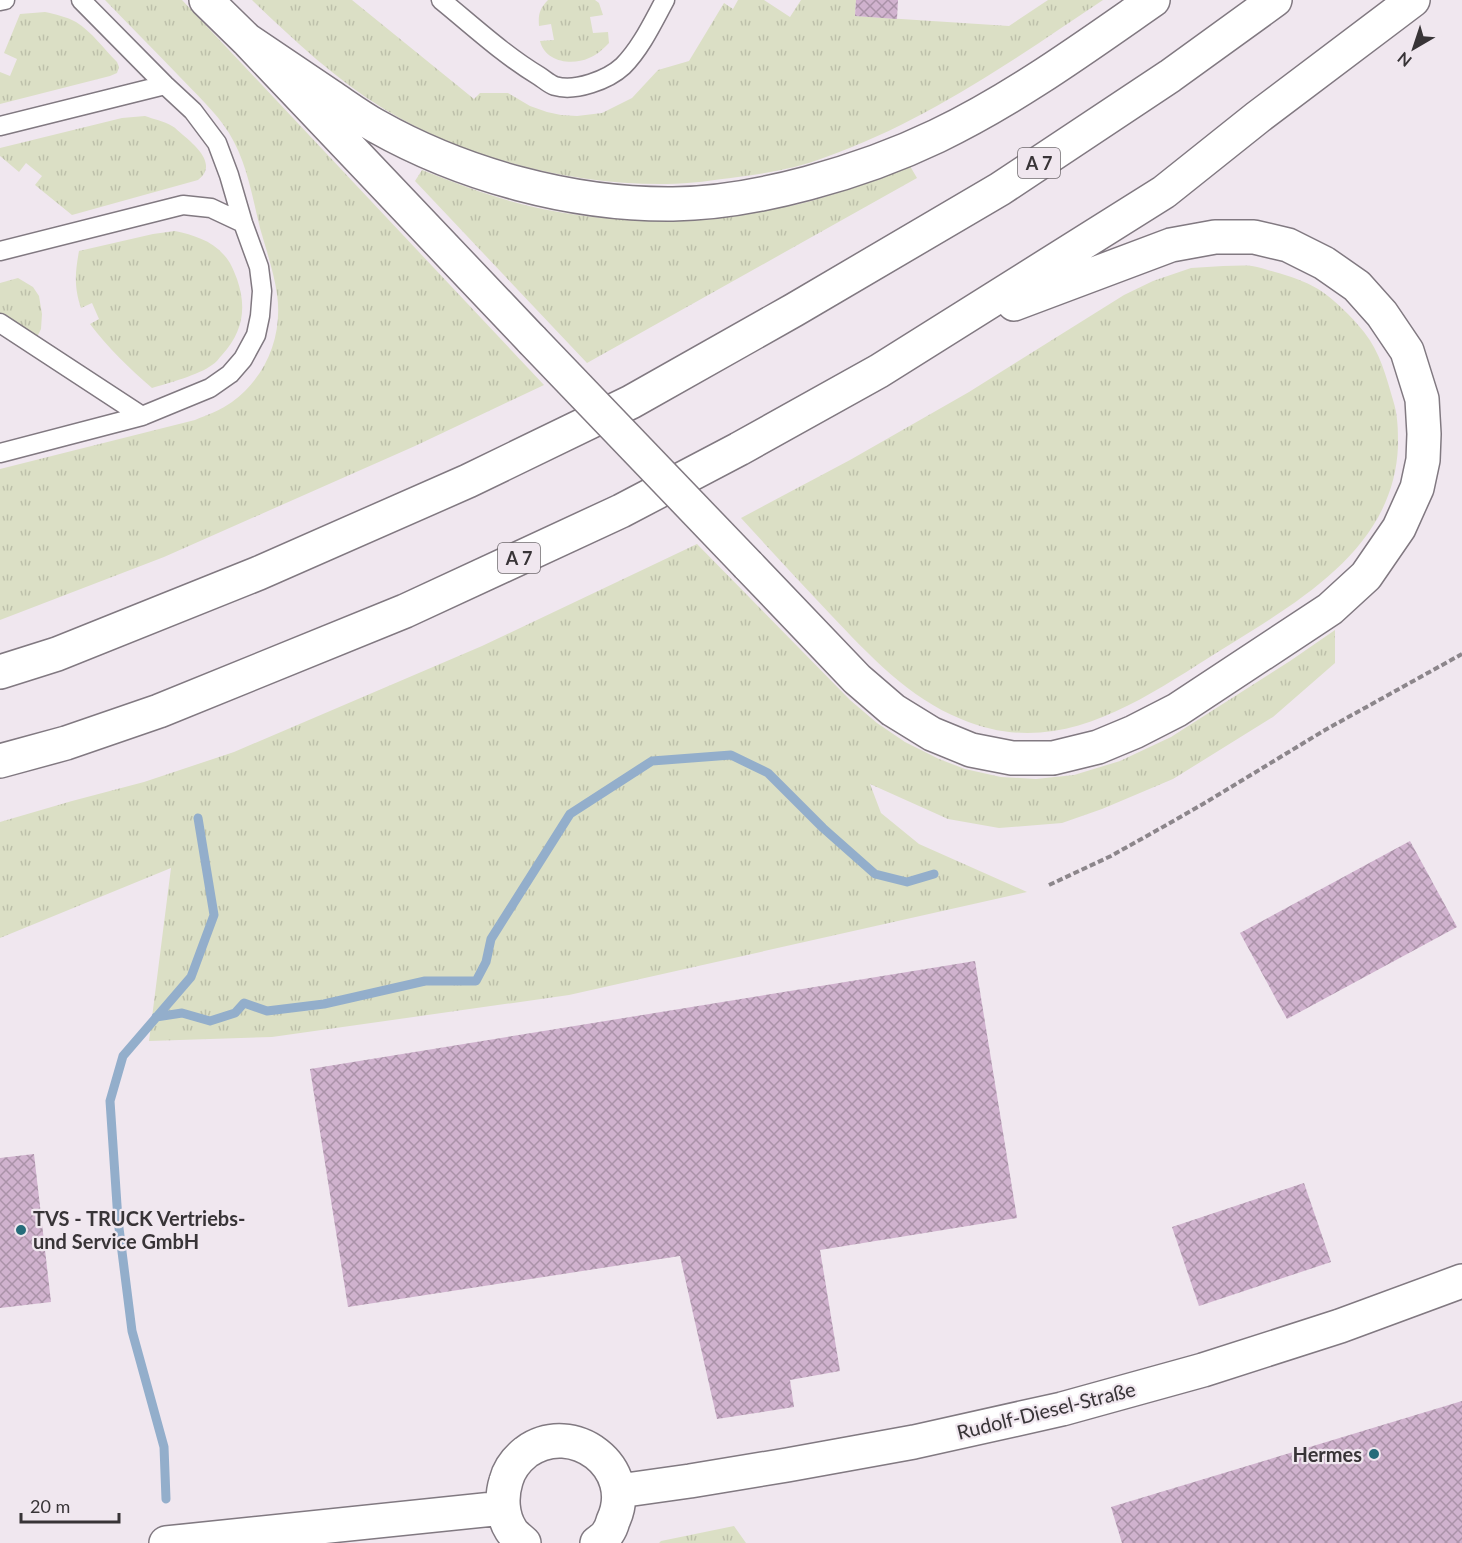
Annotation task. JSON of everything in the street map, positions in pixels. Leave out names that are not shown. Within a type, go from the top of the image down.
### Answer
[{"type":"main road","points":[[206,0],[247,40],[857,679],[893,710],[932,734],[971,750],[1012,758],[1053,758],[1098,747],[1177,710],[1330,609],[1366,576],[1399,528],[1417,488],[1423,460],[1422,399],[1407,351],[1382,314],[1357,286],[1324,263],[1288,245],[1254,237],[1215,237],[1171,245],[950,327]]},
{"type":"main road","points":[[247,40],[375,126],[445,159],[507,180],[581,196],[643,204],[675,204],[728,199],[781,189],[857,168],[896,154],[970,119],[1065,60],[1153,0]]},
{"type":"main road","name":"A 7","points":[[0,672],[57,654],[259,573],[468,481],[631,402],[794,310],[1000,189],[1170,76],[1275,0]]},
{"type":"main road","name":"A 7","points":[[0,761],[66,743],[159,711],[405,611],[621,511],[739,449],[879,371],[1164,192],[1258,117],[1413,0]]},
{"type":"main road","name":"Rudolf-Diesel-Straße","points":[[619,1491],[787,1465],[914,1442],[1062,1409],[1203,1370],[1340,1326],[1462,1281]]},
{"type":"main road","points":[[524,1543],[511,1530],[503,1508],[503,1490],[508,1472],[519,1457],[534,1446],[552,1441],[570,1441],[588,1447],[602,1458],[613,1473],[619,1491],[617,1513],[608,1533],[597,1543]]},
{"type":"main road","points":[[166,1543],[503,1508]]},
{"type":"lane","points":[[0,1],[5,0]]},
{"type":"lane","points":[[0,453],[142,416],[210,388],[231,374],[243,359],[256,335],[260,316],[262,291],[259,267],[217,143],[193,111],[81,0]]},
{"type":"lane","points":[[441,0],[525,68],[555,86],[571,87],[595,83],[622,66],[639,45],[665,0]]},
{"type":"lane","points":[[0,126],[165,85]]},
{"type":"lane","points":[[0,251],[183,205],[211,208],[243,222]]},
{"type":"lane","points":[[0,323],[142,416]]},
{"type":"path","points":[[1049,885],[1111,856],[1203,804],[1335,724],[1462,654]]},
{"type":"green space","points":[[105,0],[182,0],[544,385],[415,446],[164,557],[0,620],[0,469],[195,420],[223,407],[244,392],[263,368],[270,354],[277,325],[277,294],[274,278],[248,179],[235,144],[212,110]]},
{"type":"green space","points":[[252,0],[352,0],[474,99],[480,93],[508,93],[530,106],[547,112],[577,116],[602,113],[632,98],[658,70],[689,61],[724,3],[733,9],[738,0],[764,0],[790,17],[801,0],[856,0],[855,16],[1009,26],[1048,0],[1103,0],[969,87],[900,126],[863,142],[815,161],[783,170],[711,181],[667,184],[594,180],[520,166],[484,155],[416,127],[348,85]]},
{"type":"green space","points":[[548,0],[595,0],[599,3],[603,15],[590,17],[593,33],[608,32],[609,43],[595,55],[575,62],[553,58],[547,54],[540,41],[554,40],[551,24],[539,26],[539,22],[540,12]]},
{"type":"green space","points":[[45,12],[72,20],[82,26],[117,62],[119,67],[117,73],[0,104],[0,72],[10,76],[17,59],[4,53],[20,14]]},
{"type":"green space","points":[[145,116],[173,127],[199,150],[206,168],[198,180],[72,215],[35,185],[42,176],[26,163],[19,172],[0,156],[0,148],[122,118]]},
{"type":"green space","points":[[910,166],[917,178],[587,363],[415,181],[422,170],[480,192],[562,213],[657,220],[721,216],[797,204],[849,189]]},
{"type":"green space","points":[[175,231],[208,242],[226,257],[240,290],[241,319],[235,338],[213,364],[192,375],[152,388],[119,358],[90,324],[99,319],[92,303],[81,308],[76,287],[79,251]]},
{"type":"green space","points":[[1255,266],[1308,284],[1337,303],[1364,332],[1382,365],[1396,411],[1398,446],[1392,482],[1380,514],[1361,543],[1310,591],[1281,612],[1129,705],[1098,719],[1065,729],[1032,733],[997,730],[961,719],[942,710],[924,700],[875,660],[741,518],[850,460],[969,392],[1124,295],[1153,281],[1191,268]]},
{"type":"green space","points":[[18,278],[33,287],[39,296],[42,314],[41,329],[35,341],[0,320],[0,283]]},
{"type":"green space","points":[[697,544],[850,700],[877,723],[905,742],[939,759],[965,769],[1001,777],[1036,779],[1074,775],[1120,761],[1171,737],[1335,630],[1335,663],[1273,717],[1173,779],[1062,823],[999,828],[948,819],[870,784],[881,813],[919,844],[1027,892],[569,995],[272,1037],[149,1041],[171,868],[0,938],[0,822],[144,782],[234,752],[482,646]]},
{"type":"green space","points":[[734,1526],[746,1543],[659,1543],[661,1541]]},
{"type":"building","points":[[856,0],[898,0],[897,19],[855,16]]},
{"type":"building","points":[[1410,841],[1457,927],[1287,1019],[1240,933]]},
{"type":"building","points":[[975,961],[1017,1218],[820,1250],[840,1371],[790,1380],[794,1407],[717,1419],[680,1256],[348,1307],[310,1069]]},
{"type":"building","name":"TVS - TRUCK Vertriebs- und Service GmbH","points":[[34,1154],[51,1302],[0,1308],[0,1158]]},
{"type":"building","points":[[1304,1183],[1331,1262],[1199,1306],[1172,1227]]},
{"type":"building","name":"Hermes","points":[[1462,1401],[1462,1543],[1122,1543],[1111,1507]]},
{"type":"waterway","points":[[156,1017],[182,1013],[210,1021],[235,1013],[244,1003],[267,1011],[324,1004],[425,981],[476,981],[486,962],[491,939],[570,814],[652,761],[731,755],[768,773],[823,828],[875,874],[907,882],[934,874]]},
{"type":"waterway","points":[[166,1499],[164,1447],[132,1331],[118,1220],[110,1101],[123,1056],[191,977],[214,915],[198,818]]},
{"type":"place","name":"TVS - TRUCK Vertriebs- und Service GmbH","points":[[21,1230]]},
{"type":"place","name":"Hermes","points":[[1374,1454]]}]
